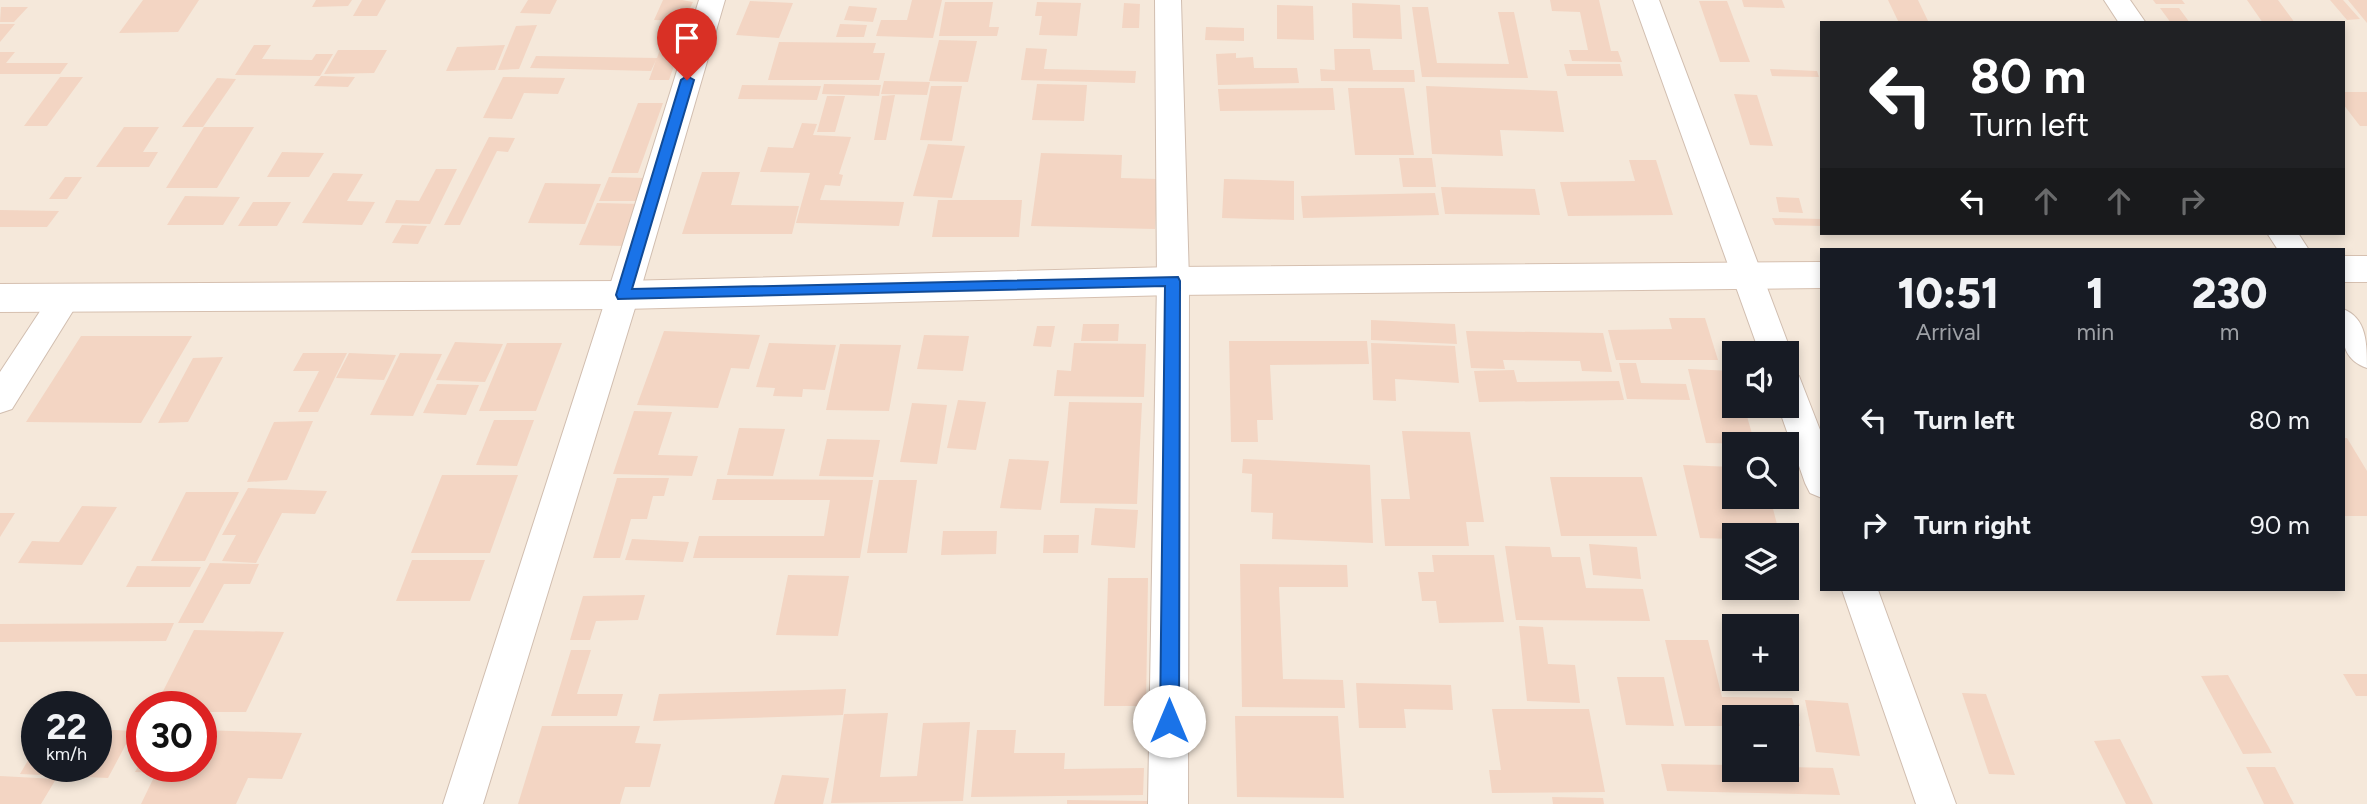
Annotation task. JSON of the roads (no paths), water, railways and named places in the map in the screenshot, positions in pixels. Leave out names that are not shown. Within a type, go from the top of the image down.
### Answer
[{"type":"main road","points":[[2345,269],[2367,269]]},
{"type":"main road","points":[[0,298],[623,295],[1173,281],[1820,275]]},
{"type":"street","points":[[463,804],[623,295],[712,0]]},
{"type":"street","points":[[1168,0],[1173,281],[1168,804]]},
{"type":"street","points":[[1646,0],[1771,341]]},
{"type":"street","points":[[2117,0],[2132,21]]},
{"type":"street","points":[[0,400],[65,298]]},
{"type":"street","points":[[2345,324],[2367,355]]},
{"type":"street","points":[[1799,418],[1820,477]]},
{"type":"street","points":[[1860,591],[1936,804]]}]
